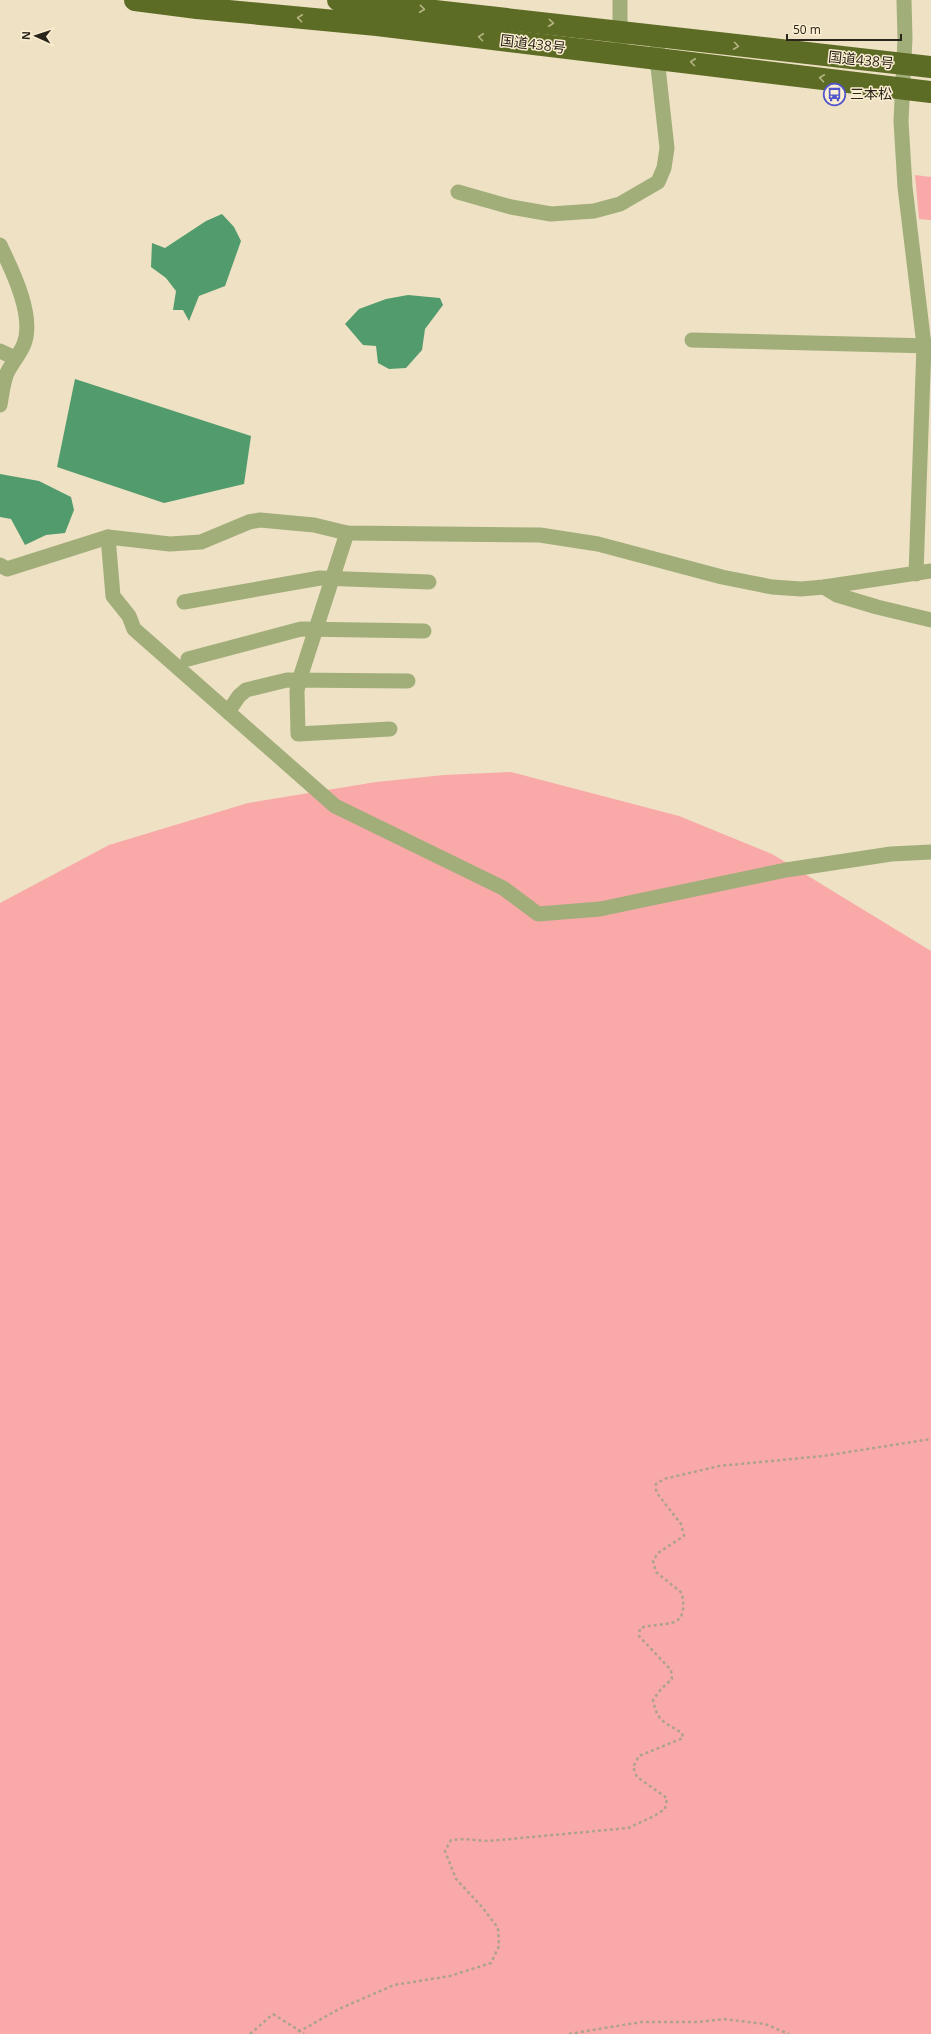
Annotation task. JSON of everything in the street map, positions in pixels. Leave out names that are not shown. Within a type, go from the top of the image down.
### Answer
[{"type":"highway","name":"国道438号","points":[[135,0],[657,58],[903,87],[931,92]]},
{"type":"highway","name":"国道438号","points":[[338,0],[931,67]]},
{"type":"street","points":[[619,54],[621,31],[620,0]]},
{"type":"street","points":[[904,0],[904,64],[901,121],[905,187],[928,346],[916,574]]},
{"type":"street","points":[[458,192],[511,207],[551,214],[594,211],[620,204],[658,182],[664,168],[667,148],[657,58],[658,35]]},
{"type":"street","points":[[0,245],[15,274],[26,312],[27,334],[24,344],[4,383],[0,405]]},
{"type":"street","points":[[692,340],[928,346]]},
{"type":"street","points":[[0,350],[16,358]]},
{"type":"street","points":[[0,565],[8,569],[108,537],[170,544],[200,542],[249,522],[260,520],[314,525],[347,533],[540,535],[598,544],[722,577],[772,587],[801,589],[824,587],[931,571]]},
{"type":"street","points":[[347,533],[299,681],[298,734],[390,729]]},
{"type":"street","points":[[108,537],[112,596],[129,616],[134,629],[335,806],[503,888],[538,914],[600,909],[793,869],[891,854],[931,852]]},
{"type":"street","points":[[184,602],[320,578],[429,582]]},
{"type":"street","points":[[824,587],[838,595],[870,605],[931,620]]},
{"type":"street","points":[[188,659],[301,629],[424,631]]},
{"type":"street","points":[[228,712],[239,696],[246,690],[287,680],[408,681]]},
{"type":"path","points":[[273,2014],[300,2031],[339,2009],[394,1985],[450,1976],[491,1963],[500,1946],[498,1928],[482,1907],[456,1879],[445,1851],[452,1840],[464,1839],[490,1841],[628,1828],[654,1816],[665,1809],[667,1798],[637,1777],[633,1767],[639,1756],[682,1738],[682,1733],[666,1723],[656,1713],[653,1700],[661,1689],[672,1679],[671,1670],[639,1636],[640,1628],[650,1625],[668,1625],[680,1619],[685,1607],[682,1593],[656,1572],[653,1562],[658,1553],[684,1536],[681,1524],[656,1492],[656,1484],[664,1479],[719,1466],[823,1456],[931,1439]]},
{"type":"path","points":[[250,2034],[273,2014]]},
{"type":"path","points":[[273,2014],[304,2034]]},
{"type":"path","points":[[569,2034],[641,2022],[699,2022],[722,2019],[765,2024],[789,2034]]},
{"type":"shaded area","points":[[915,175],[931,177],[931,220],[919,219]]},
{"type":"shaded area","points":[[222,214],[234,227],[241,241],[225,286],[199,296],[189,321],[183,310],[173,310],[176,291],[166,278],[151,267],[152,243],[165,248],[206,221]]},
{"type":"shaded area","points":[[408,295],[440,298],[443,305],[425,329],[422,350],[406,368],[389,369],[378,363],[376,346],[363,345],[345,324],[359,309],[386,299]]},
{"type":"shaded area","points":[[75,379],[251,436],[244,484],[164,503],[57,467]]},
{"type":"shaded area","points":[[0,474],[39,481],[71,497],[74,510],[65,533],[46,535],[25,545],[11,519],[0,517]]},
{"type":"shaded area","points":[[511,772],[679,816],[772,854],[931,951],[931,2034],[0,2034],[0,903],[109,845],[248,803],[376,782],[444,775]]},
{"type":"place","name":"三本松","points":[[834,94]]}]
